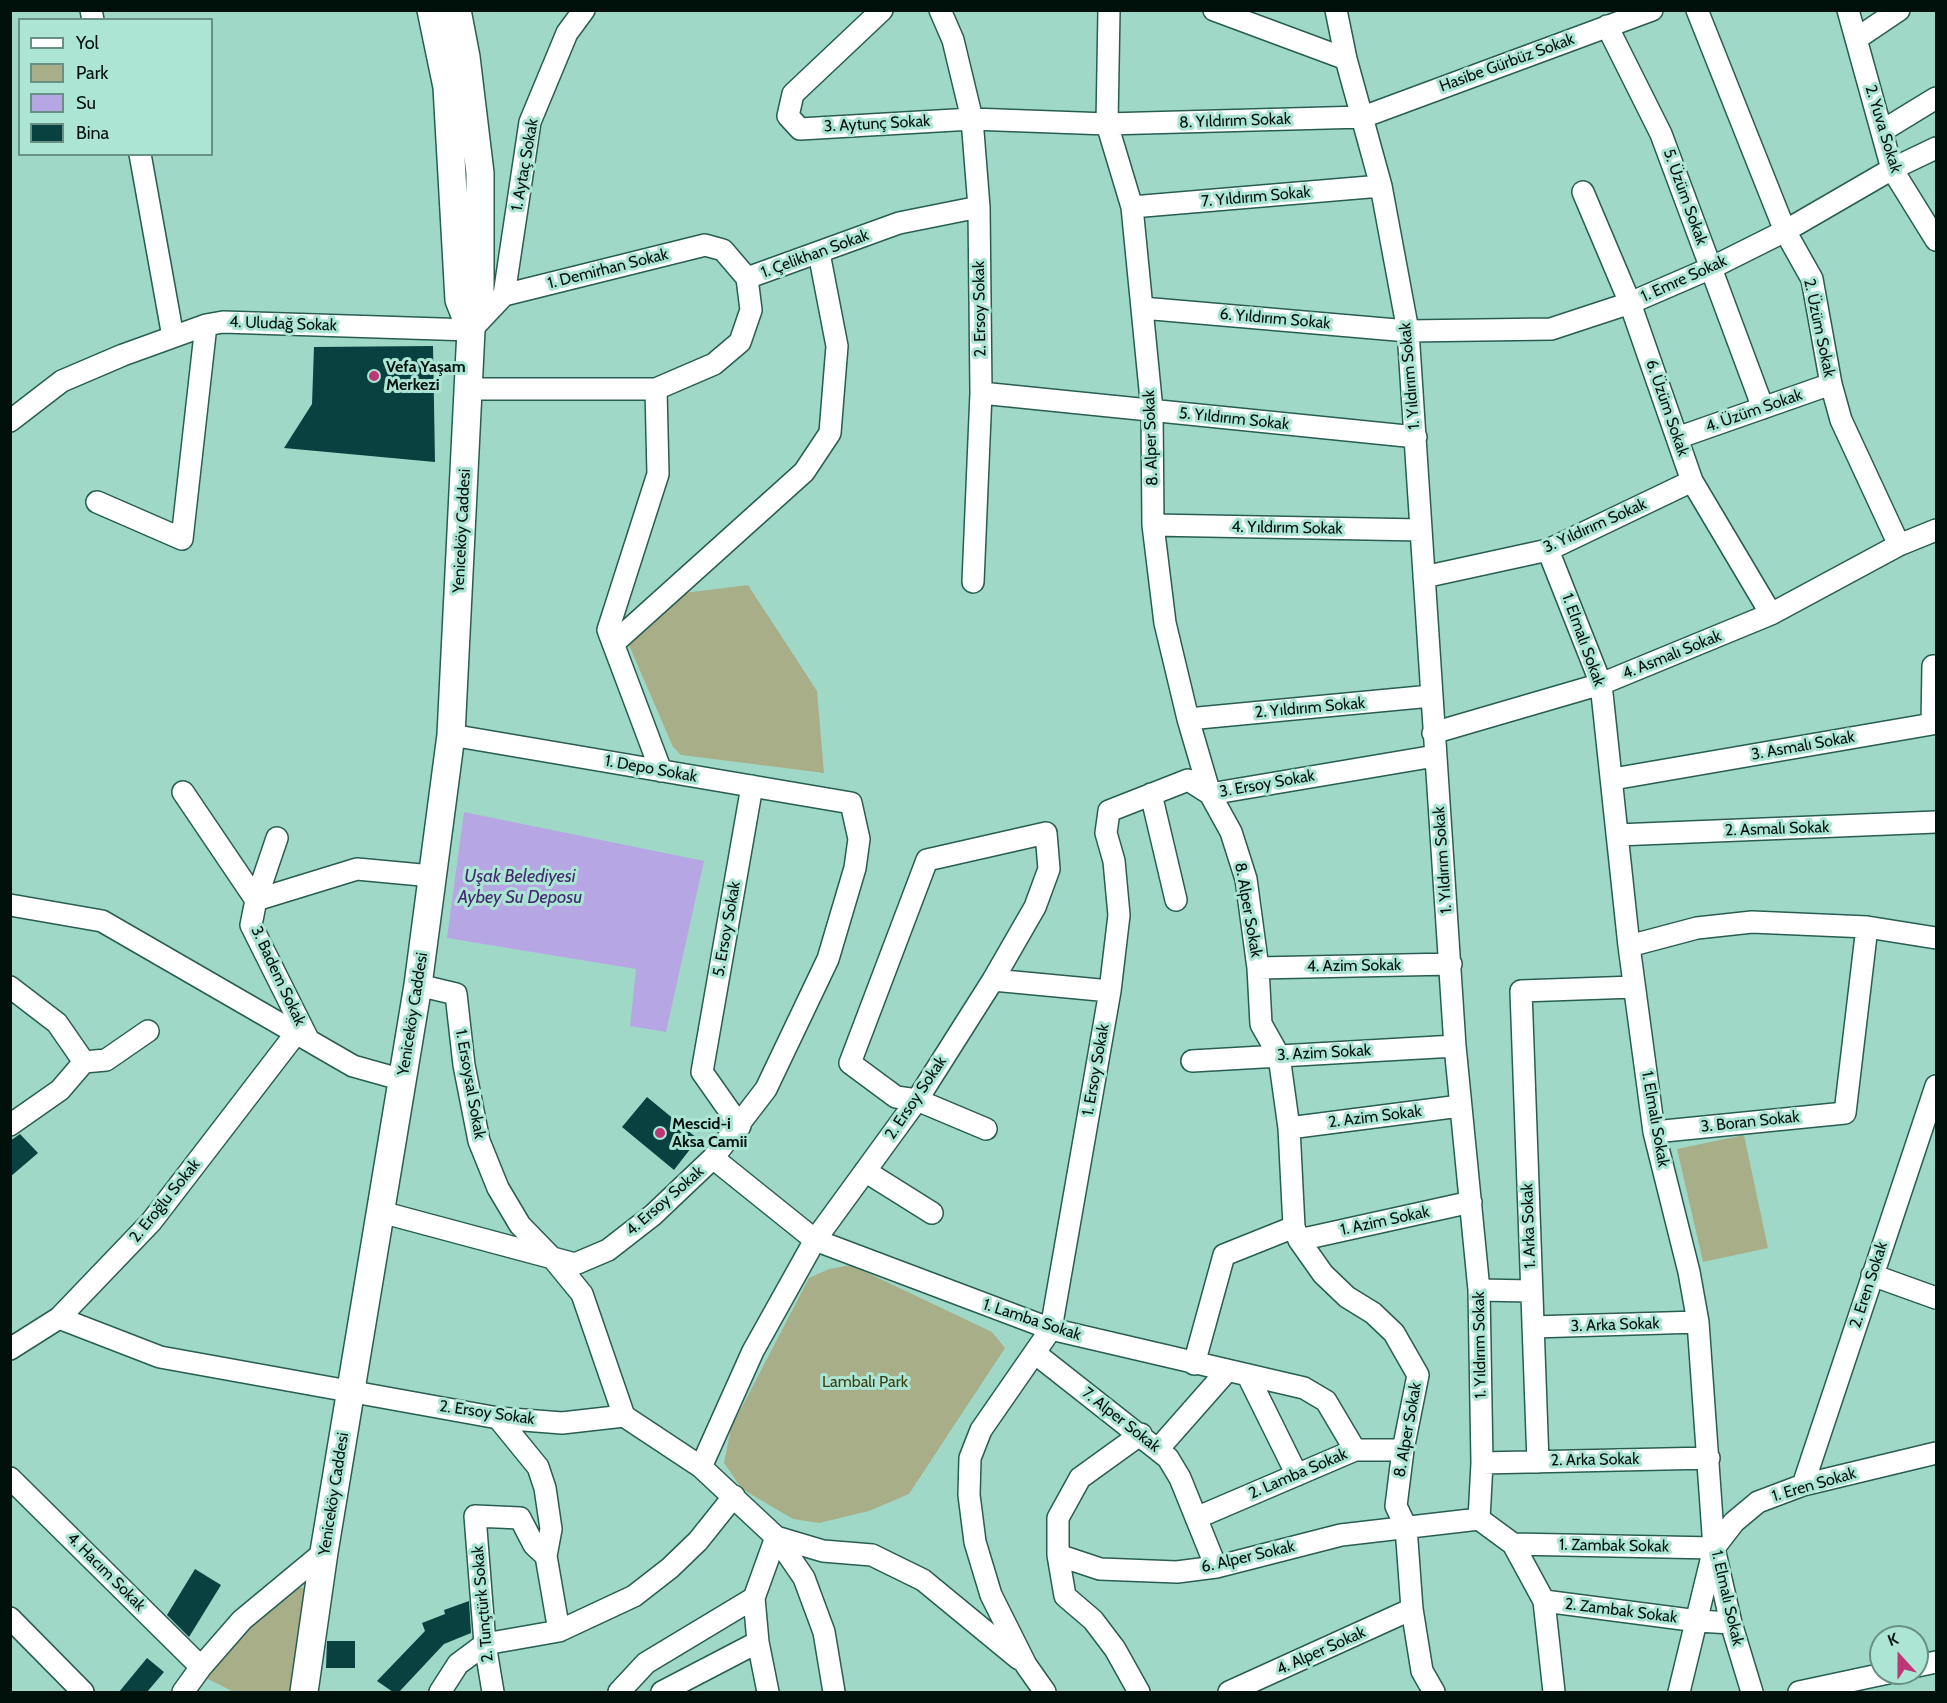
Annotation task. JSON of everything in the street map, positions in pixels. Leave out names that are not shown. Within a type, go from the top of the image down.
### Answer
[{"type":"street","name":"Yeniceköy Caddesi","points":[[431,10],[447,87],[459,300],[471,330]]},
{"type":"street","name":"Yeniceköy Caddesi","points":[[309,1691],[324,1552],[418,985],[451,735],[471,330],[480,291],[480,173],[466,57],[457,10]]},
{"type":"street","name":"1. Aytaç Sokak","points":[[504,295],[530,122],[567,33],[584,10]]},
{"type":"street","name":"3. Aytunç Sokak","points":[[882,10],[792,94],[788,116],[800,129],[972,119]]},
{"type":"street","name":"2. Ersoy Sokak","points":[[940,10],[953,40],[972,119],[979,207],[981,393],[973,582]]},
{"type":"street","name":"8. Alper Sokak","points":[[1109,10],[1107,124],[1132,207],[1152,410],[1154,525],[1165,623],[1188,719],[1210,794],[1231,832],[1246,879],[1258,968],[1262,1024],[1279,1056],[1289,1128],[1296,1234],[1331,1282],[1394,1333],[1418,1375],[1403,1450],[1396,1506],[1406,1527],[1412,1609],[1422,1671],[1434,1692]]},
{"type":"street","points":[[1214,10],[1346,60]]},
{"type":"street","name":"1. Yıldırım Sokak","points":[[1336,10],[1346,60],[1381,186],[1408,331],[1455,1046],[1479,1290],[1482,1463],[1479,1519]]},
{"type":"street","name":"Hasibe Gürbüz Sokak","points":[[1362,117],[1652,10]]},
{"type":"street","name":"2. Üzüm Sokak","points":[[1697,10],[1785,231],[1812,279],[1831,384],[1841,420],[1899,545]]},
{"type":"street","name":"2. Yuva Sokak","points":[[1848,10],[1892,169],[1936,240]]},
{"type":"street","points":[[1856,39],[1899,10]]},
{"type":"street","name":"5. Üzüm Sokak","points":[[1607,26],[1661,134],[1763,408]]},
{"type":"street","points":[[1882,131],[1936,98]]},
{"type":"street","name":"8. Yıldırım Sokak","points":[[972,119],[1107,124],[1362,117]]},
{"type":"street","name":"1. Emre Sokak","points":[[1408,331],[1551,329],[1630,303],[1785,231],[1892,169],[1936,148]]},
{"type":"street","points":[[140,156],[173,337]]},
{"type":"street","name":"7. Yıldırım Sokak","points":[[1132,207],[1381,186]]},
{"type":"street","name":"6. Üzüm Sokak","points":[[1583,192],[1630,303],[1692,481],[1771,614]]},
{"type":"street","name":"1. Çelikhan Sokak","points":[[469,389],[656,389],[714,364],[740,342],[751,310],[747,278],[899,223],[979,207]]},
{"type":"street","name":"1. Demirhan Sokak","points":[[504,295],[705,245],[723,250],[747,278]]},
{"type":"street","points":[[614,642],[804,472],[830,433],[837,346],[819,253]]},
{"type":"street","points":[[471,330],[504,295]]},
{"type":"street","name":"6. Yıldırım Sokak","points":[[1142,308],[1408,331]]},
{"type":"street","name":"4. Uludağ Sokak","points":[[10,421],[62,381],[206,325],[223,322],[471,330]]},
{"type":"street","points":[[97,502],[182,538],[206,325]]},
{"type":"street","name":"4. Üzüm Sokak","points":[[1677,438],[1831,384]]},
{"type":"street","points":[[656,389],[658,474],[608,630],[661,771]]},
{"type":"street","name":"5. Yıldırım Sokak","points":[[981,393],[1416,437]]},
{"type":"street","name":"3. Yıldırım Sokak","points":[[1424,577],[1548,550],[1692,481]]},
{"type":"street","name":"4. Yıldırım Sokak","points":[[1154,525],[1421,531]]},
{"type":"street","name":"4. Asmalı Sokak","points":[[1433,733],[1601,684],[1771,614],[1899,545],[1936,530]]},
{"type":"street","name":"1. Elmalı Sokak","points":[[1548,550],[1601,684],[1613,779],[1629,946],[1654,1132],[1689,1272],[1698,1322],[1714,1548],[1731,1623],[1752,1692]]},
{"type":"street","name":"3. Asmalı Sokak","points":[[1613,779],[1935,730],[1933,666],[1936,666]]},
{"type":"street","name":"2. Yıldırım Sokak","points":[[1188,719],[1431,696]]},
{"type":"street","name":"1. Depo Sokak","points":[[451,735],[851,803]]},
{"type":"street","name":"3. Ersoy Sokak","points":[[1109,811],[1188,780],[1210,794],[1435,756]]},
{"type":"street","name":"5. Ersoy Sokak","points":[[740,1126],[702,1072],[752,786]]},
{"type":"street","name":"3. Badem Sokak","points":[[183,792],[256,900],[251,925],[303,1036]]},
{"type":"street","points":[[1151,794],[1176,900]]},
{"type":"street","name":"4. Ersoy Sokak","points":[[381,1212],[555,1261],[575,1264],[608,1250],[653,1215],[713,1158],[740,1126],[771,1079],[828,959],[855,868],[859,839],[851,803]]},
{"type":"street","name":"1. Ersoy Sokak","points":[[1051,1329],[1110,991],[1119,915],[1114,861],[1106,833],[1109,811]]},
{"type":"street","name":"2. Asmalı Sokak","points":[[1617,835],[1936,822]]},
{"type":"street","name":"2. Ersoy Sokak","points":[[701,1467],[753,1351],[815,1240],[917,1100],[993,980],[1035,908],[1049,869],[1046,832],[927,860],[850,1063],[896,1097],[917,1100]]},
{"type":"street","points":[[256,900],[278,838]]},
{"type":"street","points":[[256,900],[357,869],[432,876]]},
{"type":"street","points":[[10,905],[102,921],[353,1066],[403,1080]]},
{"type":"street","points":[[1629,946],[1697,928],[1752,922],[1868,927],[1936,938]]},
{"type":"street","name":"3. Boran Sokak","points":[[1654,1132],[1845,1113],[1868,927]]},
{"type":"street","name":"4. Azim Sokak","points":[[1258,968],[1451,964]]},
{"type":"street","points":[[993,980],[1110,991]]},
{"type":"street","name":"1. Ersoysal Sokak","points":[[418,985],[456,994],[464,1065],[479,1141],[498,1188],[520,1225],[555,1261]]},
{"type":"street","points":[[10,987],[57,1023],[84,1062]]},
{"type":"street","name":"1. Arka Sokak","points":[[1538,1462],[1521,991],[1634,987]]},
{"type":"street","points":[[13,1120],[60,1090],[84,1062],[106,1060],[148,1032]]},
{"type":"street","name":"2. Eroğlu Sokak","points":[[10,1349],[59,1318],[151,1222],[303,1036]]},
{"type":"street","name":"3. Azim Sokak","points":[[1192,1061],[1455,1046]]},
{"type":"street","name":"2. Eren Sokak","points":[[1803,1485],[1936,1086]]},
{"type":"street","points":[[917,1100],[986,1129]]},
{"type":"street","name":"2. Azim Sokak","points":[[1289,1128],[1460,1106]]},
{"type":"street","name":"1. Lamba Sokak","points":[[713,1158],[815,1240],[1051,1329],[1227,1372],[1304,1388],[1326,1401],[1355,1450]]},
{"type":"street","points":[[865,1171],[932,1213]]},
{"type":"street","name":"1. Azim Sokak","points":[[1194,1364],[1224,1255],[1296,1234],[1471,1202]]},
{"type":"street","points":[[555,1261],[582,1294],[624,1416],[701,1467],[734,1496],[776,1537],[804,1578],[824,1632],[834,1692]]},
{"type":"street","points":[[1872,1275],[1936,1298]]},
{"type":"street","points":[[1479,1290],[1531,1291]]},
{"type":"street","name":"2. Ersoy Sokak","points":[[59,1318],[160,1357],[498,1418],[562,1423],[624,1416]]},
{"type":"street","name":"3. Arka Sokak","points":[[1533,1327],[1698,1322]]},
{"type":"street","points":[[1045,1692],[1026,1665],[992,1595],[975,1542],[969,1495],[970,1458],[981,1431],[1051,1329]]},
{"type":"street","name":"7. Alper Sokak","points":[[1036,1354],[1160,1448],[1180,1478],[1216,1567]]},
{"type":"street","points":[[1160,1448],[1227,1372]]},
{"type":"street","points":[[1248,1376],[1297,1474]]},
{"type":"street","points":[[498,1418],[538,1467],[545,1488],[551,1529],[546,1556],[559,1631]]},
{"type":"street","points":[[1139,1692],[1108,1639],[1093,1620],[1065,1596],[1058,1555],[1058,1518],[1080,1478],[1141,1434]]},
{"type":"street","name":"2. Lamba Sokak","points":[[1196,1518],[1355,1450],[1403,1450]]},
{"type":"street","name":"1. Eren Sokak","points":[[1679,1692],[1714,1548],[1734,1522],[1758,1502],[1803,1485],[1936,1453]]},
{"type":"street","name":"2. Arka Sokak","points":[[1482,1463],[1709,1458]]},
{"type":"street","name":"4. Hacım Sokak","points":[[10,1478],[201,1667]]},
{"type":"street","points":[[441,1692],[458,1664],[485,1644],[559,1631],[600,1614],[643,1589],[670,1568],[698,1540],[734,1496]]},
{"type":"street","name":"2. Tunçtürk Sokak","points":[[493,1692],[485,1644],[475,1516],[520,1518],[534,1545],[546,1556]]},
{"type":"street","points":[[1479,1519],[1513,1544],[1544,1601],[1554,1692]]},
{"type":"street","name":"6. Alper Sokak","points":[[1058,1555],[1100,1569],[1177,1572],[1216,1567],[1341,1535],[1479,1519]]},
{"type":"street","points":[[776,1537],[823,1551],[872,1555],[923,1580],[1026,1665]]},
{"type":"street","points":[[768,1692],[758,1642],[754,1599],[776,1537]]},
{"type":"street","name":"1. Zambak Sokak","points":[[1513,1544],[1714,1548]]},
{"type":"street","points":[[183,1692],[201,1667],[242,1620],[324,1552]]},
{"type":"street","points":[[619,1692],[646,1663],[754,1599]]},
{"type":"street","name":"2. Zambak Sokak","points":[[1544,1601],[1698,1621],[1731,1623]]},
{"type":"street","name":"4. Alper Sokak","points":[[1229,1692],[1412,1609]]},
{"type":"street","points":[[10,1618],[83,1692]]},
{"type":"street","points":[[662,1692],[758,1642]]},
{"type":"street","points":[[1799,1692],[1869,1677]]},
{"type":"green space","points":[[748,585],[817,691],[824,773],[681,755],[673,747],[625,636],[684,593]]},
{"type":"green space","points":[[1744,1135],[1768,1248],[1703,1262],[1677,1149]]},
{"type":"green space","name":"Lambalı Park","points":[[851,1265],[992,1332],[1005,1348],[909,1494],[869,1511],[819,1523],[793,1519],[742,1489],[724,1463],[731,1428],[809,1278],[829,1269]]},
{"type":"green space","points":[[298,1587],[311,1590],[294,1692],[234,1692],[206,1678],[240,1631]]},
{"type":"water","name":"Uşak Belediyesi Aybey Su Deposu","points":[[464,812],[704,861],[666,1032],[630,1026],[636,969],[447,938]]},
{"type":"building","name":"Vefa Yaşam Merkezi","points":[[433,346],[435,462],[284,448],[312,404],[314,347]]},
{"type":"building","name":"Mescid-i Aksa Camii","points":[[647,1097],[698,1139],[674,1170],[622,1127]]},
{"type":"building","points":[[20,1134],[38,1153],[10,1177],[10,1141]]},
{"type":"building","points":[[195,1569],[221,1585],[189,1637],[167,1615]]},
{"type":"building","points":[[469,1601],[471,1633],[444,1644],[399,1692],[393,1692],[377,1681],[425,1631],[422,1623],[445,1614],[444,1610]]},
{"type":"building","points":[[327,1641],[355,1641],[355,1668],[326,1668]]},
{"type":"building","points":[[147,1658],[164,1672],[147,1692],[119,1692]]},
{"type":"place","name":"Vefa Yaşam Merkezi","points":[[374,376]]},
{"type":"place","name":"Mescid-i Aksa Camii","points":[[660,1133]]}]
